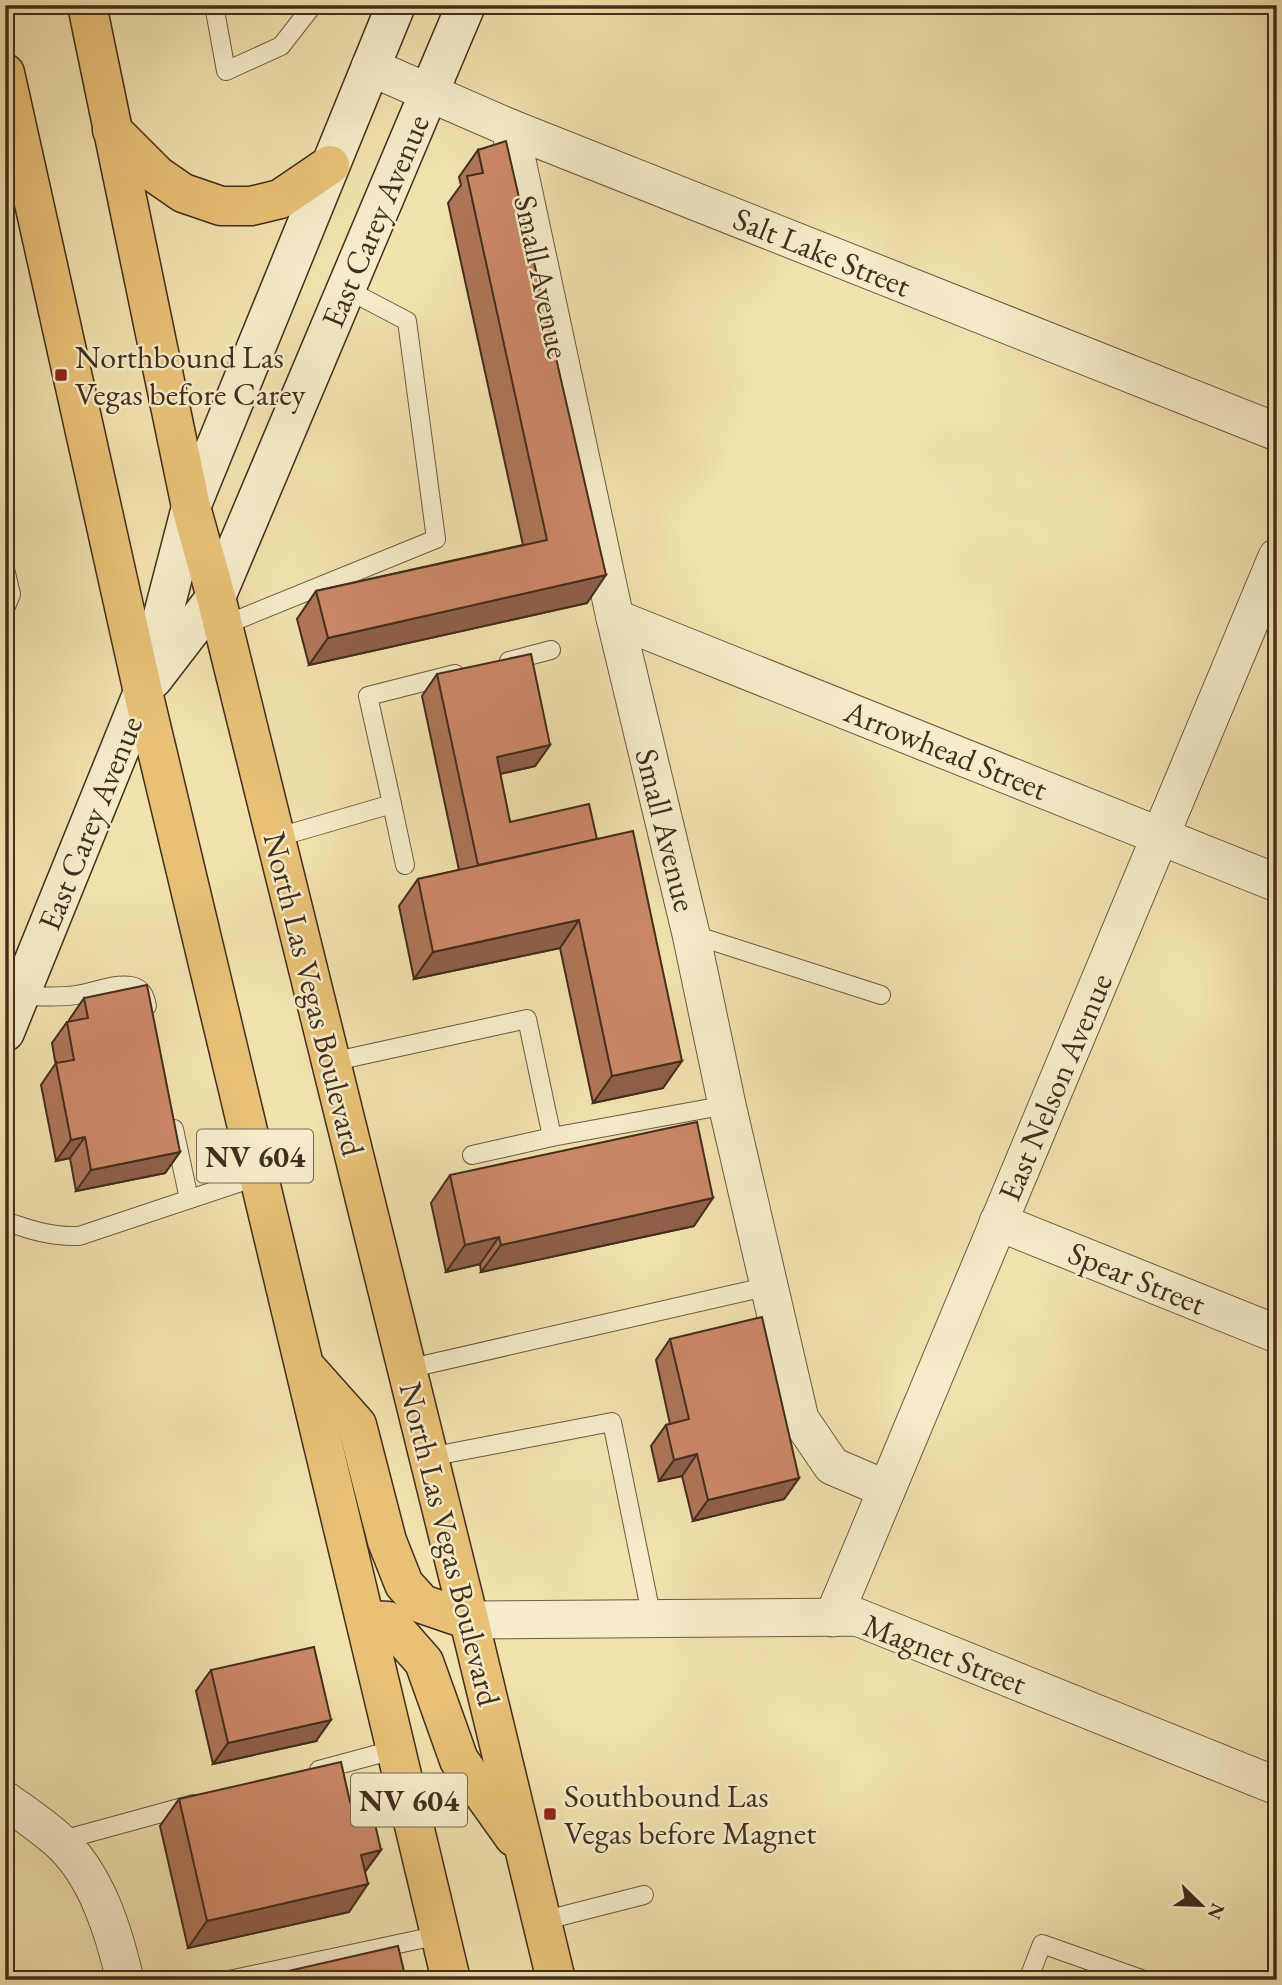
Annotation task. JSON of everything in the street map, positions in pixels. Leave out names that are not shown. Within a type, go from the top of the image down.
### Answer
[{"type":"main road","name":"North Las Vegas Boulevard","points":[[86,5],[191,507],[429,1457],[556,1980]]},
{"type":"main road","name":"East Carey Avenue","points":[[5,1032],[143,692],[191,507],[396,5]]},
{"type":"main road","name":"East Carey Avenue","points":[[143,692],[219,611],[346,289],[466,5]]},
{"type":"main road","points":[[5,74],[143,692]]},
{"type":"main road","points":[[113,130],[157,175],[183,193],[221,206],[251,206],[280,199],[330,165]]},
{"type":"main road","name":"NV 604","points":[[143,692],[451,1980]]},
{"type":"main road","points":[[305,1367],[357,1425],[387,1541],[404,1584],[422,1604],[469,1620]]},
{"type":"main road","points":[[366,1620],[388,1622],[424,1662],[459,1759],[525,1852]]},
{"type":"street","name":"Salt Lake Street","points":[[370,67],[510,128],[1277,432]]},
{"type":"street","name":"Small Avenue","points":[[510,128],[615,618],[691,934],[727,1105],[800,1419],[832,1466],[886,1489]]},
{"type":"street","name":"East Nelson Avenue","points":[[833,1618],[1277,557]]},
{"type":"street","name":"Arrowhead Street","points":[[615,618],[1277,883]]},
{"type":"street","name":"Spear Street","points":[[998,1222],[1277,1334]]},
{"type":"street","name":"Magnet Street","points":[[469,1620],[857,1617],[1277,1786]]},
{"type":"street","points":[[5,1800],[59,1841],[86,1872],[116,1941],[125,1980]]},
{"type":"lane","points":[[214,5],[226,71],[281,46],[313,5]]},
{"type":"lane","points":[[219,611],[436,539],[407,321],[346,289]]},
{"type":"lane","points":[[5,569],[11,594],[5,609]]},
{"type":"lane","points":[[405,865],[368,696],[551,650]]},
{"type":"lane","points":[[275,838],[391,804]]},
{"type":"lane","points":[[691,934],[881,995]]},
{"type":"lane","points":[[20,996],[75,996],[105,988],[130,986],[141,990],[145,997],[151,1025]]},
{"type":"lane","points":[[331,1062],[527,1019],[552,1137]]},
{"type":"lane","points":[[472,1155],[552,1137],[727,1105]]},
{"type":"lane","points":[[169,1106],[189,1199]]},
{"type":"lane","points":[[5,1221],[36,1232],[79,1236],[259,1176]]},
{"type":"lane","points":[[407,1369],[769,1286]]},
{"type":"lane","points":[[429,1457],[612,1422],[652,1619]]},
{"type":"lane","points":[[305,1774],[397,1749]]},
{"type":"lane","points":[[59,1841],[214,1798]]},
{"type":"lane","points":[[542,1921],[644,1895]]},
{"type":"lane","points":[[229,1980],[440,1935]]},
{"type":"lane","points":[[1028,1980],[1042,1944],[1144,1980]]},
{"type":"building","points":[[506,141],[606,575],[328,638],[316,591],[547,540],[467,176],[483,173],[478,150]]},
{"type":"building","points":[[531,654],[550,745],[497,757],[510,822],[589,804],[597,839],[478,865],[437,674]]},
{"type":"building","points":[[633,831],[682,1061],[612,1076],[579,920],[433,952],[418,879]]},
{"type":"building","points":[[147,985],[180,1152],[91,1170],[85,1137],[71,1140],[56,1063],[74,1060],[67,1022],[88,1018],[84,998]]},
{"type":"building","points":[[697,1122],[713,1198],[501,1245],[499,1237],[465,1245],[450,1175]]},
{"type":"building","points":[[762,1317],[799,1478],[708,1500],[697,1454],[674,1460],[666,1425],[689,1419],[670,1339]]},
{"type":"building","points":[[314,1647],[331,1720],[228,1743],[211,1670]]},
{"type":"building","points":[[341,1762],[350,1802],[369,1798],[381,1850],[361,1855],[368,1884],[207,1921],[179,1799]]},
{"type":"building","points":[[398,1946],[406,1980],[262,1980],[262,1977]]},
{"type":"place","name":"Northbound Las Vegas before Carey","points":[[61,375]]},
{"type":"place","name":"Southbound Las Vegas before Magnet","points":[[550,1814]]}]
